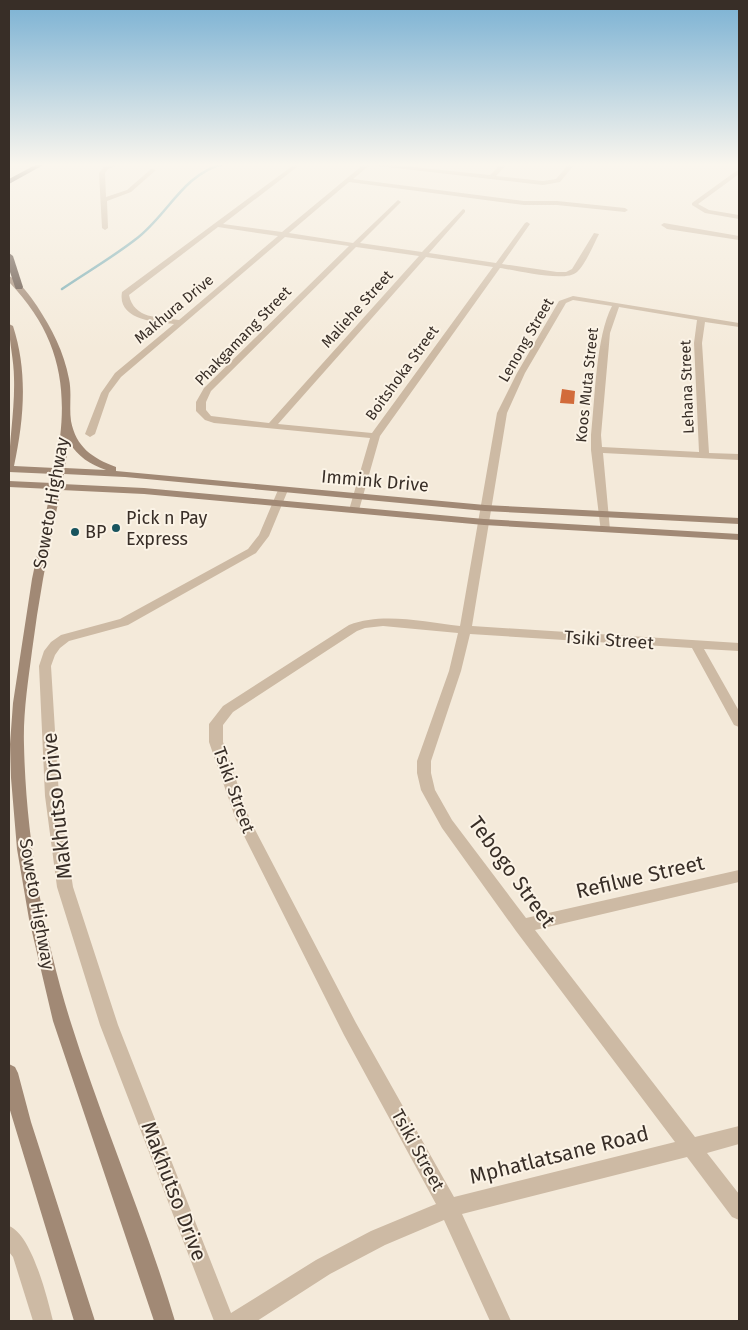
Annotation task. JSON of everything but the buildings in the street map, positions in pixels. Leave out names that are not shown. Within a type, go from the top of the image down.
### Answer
[{"type":"highway","points":[[9,256],[19,287]]},
{"type":"main road","name":"Soweto Highway","points":[[9,278],[19,287],[43,320],[64,374],[67,397],[67,414],[58,478],[38,572],[18,702],[17,744],[20,796],[31,886],[50,982],[62,1021],[165,1321]]},
{"type":"main road","points":[[9,326],[16,350],[18,397],[17,426],[9,467]]},
{"type":"main road","points":[[67,414],[73,442],[81,454],[89,460],[125,474]]},
{"type":"main road","name":"Immink Drive","points":[[9,467],[58,478],[144,491],[281,497],[358,497],[605,530],[739,537]]},
{"type":"main road","name":"Immink Drive","points":[[9,484],[58,478],[125,474],[281,497],[354,510],[739,521]]},
{"type":"main road","points":[[9,1073],[24,1131],[85,1321]]},
{"type":"street","points":[[179,322],[138,316],[129,308],[125,294],[215,226]]},
{"type":"street","points":[[224,226],[557,274],[571,272],[596,234]]},
{"type":"street","name":"Makhura Drive","points":[[90,434],[102,400],[111,382],[293,226]]},
{"type":"street","name":"Phakgamang Street","points":[[372,226],[207,390],[204,395],[201,411],[208,418],[229,423],[272,425],[375,436]]},
{"type":"street","name":"Maliehe Street","points":[[272,425],[450,226]]},
{"type":"street","name":"Boitshoka Street","points":[[354,510],[375,436],[526,226]]},
{"type":"street","points":[[666,226],[739,238]]},
{"type":"street","name":"Lenong Street","points":[[485,515],[502,413],[506,401],[563,301],[580,298],[739,325]]},
{"type":"street","name":"Koos Muta Street","points":[[605,530],[596,450],[606,332],[611,315],[617,304]]},
{"type":"street","name":"Lehana Street","points":[[701,319],[698,343],[704,454]]},
{"type":"street","points":[[596,450],[739,456]]},
{"type":"street","name":"Makhutso Drive","points":[[224,1321],[109,1025],[65,886],[53,804],[44,666],[47,653],[56,643],[64,638],[124,622],[252,551],[264,536],[281,497]]},
{"type":"street","name":"Tebogo Street","points":[[485,515],[465,630],[454,671],[424,761],[424,773],[428,790],[447,824],[522,926],[739,1210]]},
{"type":"street","name":"Tsiki Street","points":[[501,1321],[449,1208],[350,1029],[261,858],[243,820],[215,735],[216,724],[228,710],[353,628],[363,624],[383,622],[465,630],[739,647]]},
{"type":"street","points":[[696,645],[739,722]]},
{"type":"street","name":"Refilwe Street","points":[[522,926],[739,876]]},
{"type":"street","name":"Mphatlatsane Road","points":[[238,1321],[323,1267],[354,1250],[449,1208],[739,1134]]},
{"type":"street","points":[[9,1236],[21,1252],[43,1321]]},
{"type":"waterway","points":[[62,289],[136,239],[151,226]]},
{"type":"place","name":"Pick n Pay Express","points":[[116,528]]},
{"type":"place","name":"BP","points":[[75,532]]}]
